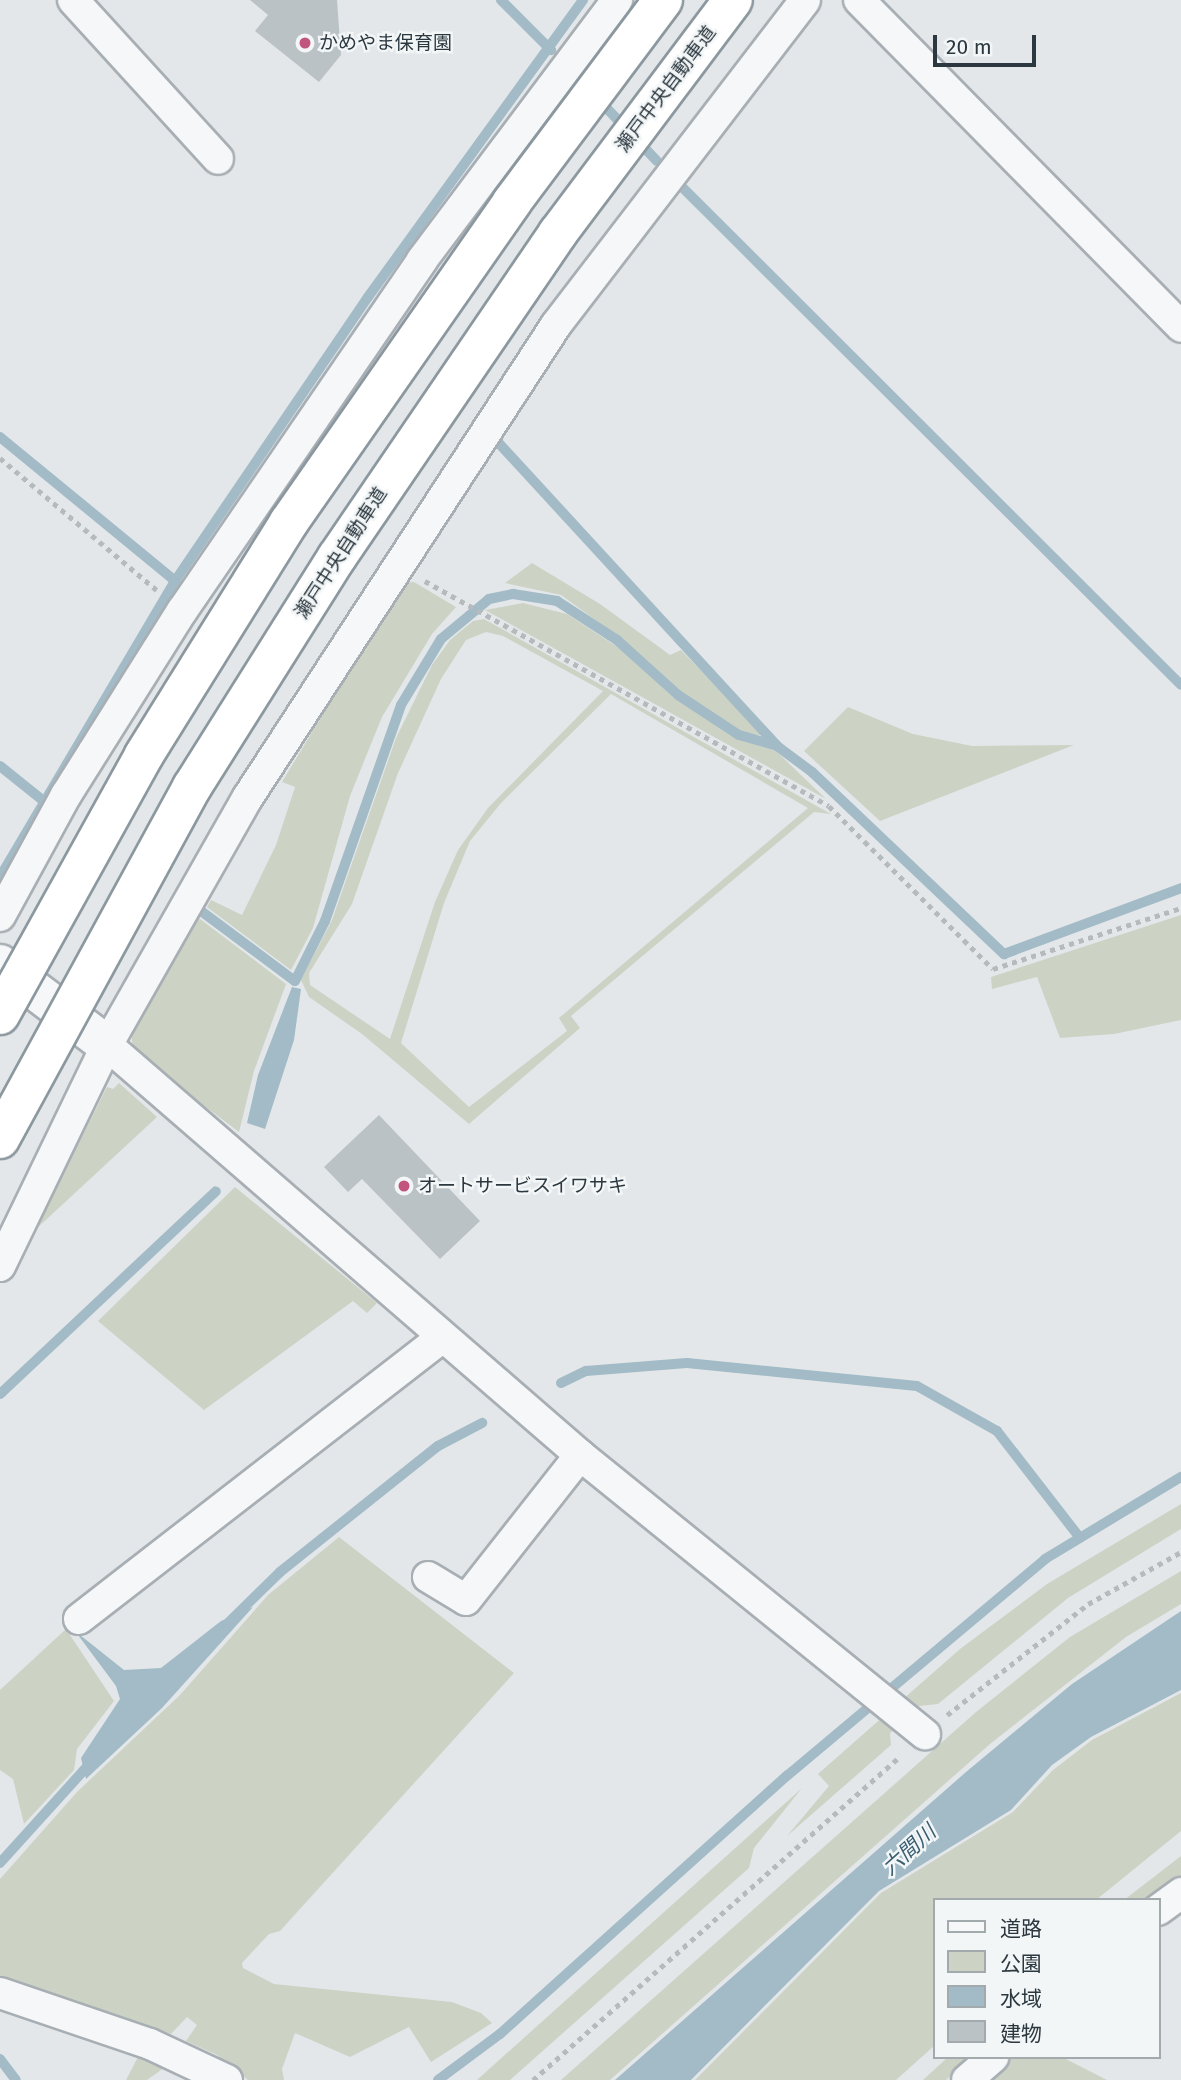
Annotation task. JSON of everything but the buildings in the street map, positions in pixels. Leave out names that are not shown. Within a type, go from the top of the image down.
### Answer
[{"type":"highway","points":[[0,1015],[144,755],[289,522],[512,202],[663,0]]},
{"type":"highway","name":"瀬戸中央自動車道","points":[[0,1139],[192,787],[337,557],[558,233],[733,0]]},
{"type":"street","points":[[73,0],[218,159]]},
{"type":"street","points":[[0,916],[66,795],[181,611],[422,260],[617,0]]},
{"type":"street","points":[[0,1266],[107,1045],[248,797],[556,325],[806,0]]},
{"type":"street","points":[[859,0],[1181,327]]},
{"type":"street","points":[[0,964],[107,1045],[580,1455],[925,1734]]},
{"type":"street","points":[[79,1619],[443,1337]]},
{"type":"street","points":[[428,1577],[466,1600],[580,1455]]},
{"type":"street","points":[[1160,1909],[1181,1893]]},
{"type":"street","points":[[0,1993],[150,2044],[228,2080]]},
{"type":"street","points":[[967,2080],[991,2059]]},
{"type":"path","points":[[0,458],[159,592]]},
{"type":"path","points":[[458,600],[829,806],[993,969],[1181,908]]},
{"type":"path","points":[[533,2080],[925,1734],[1087,1604],[1181,1552]]},
{"type":"green space","points":[[532,563],[600,604],[670,655],[681,650],[766,736],[741,733],[682,693],[623,640],[561,595],[505,583]]},
{"type":"green space","points":[[414,582],[456,607],[432,634],[382,717],[350,796],[313,928],[291,970],[207,907],[211,900],[242,915],[276,845],[295,787],[282,782],[402,583]]},
{"type":"green space","points":[[523,603],[567,614],[622,650],[674,698],[739,739],[776,751],[826,799],[485,610]]},
{"type":"green space","points":[[484,619],[831,814],[814,812],[571,1016],[580,1028],[469,1124],[362,1034],[309,997],[301,980],[332,920],[396,738],[432,665],[450,640],[473,621]],"holes":[[[486,632],[503,636],[603,691],[488,808],[458,850],[435,902],[390,1039],[310,985],[309,973],[352,904],[398,773],[441,679],[466,640]],[[611,694],[808,808],[559,1018],[567,1031],[469,1107],[401,1043],[444,903],[470,841],[501,803]]]},
{"type":"green space","points":[[848,707],[913,734],[972,746],[1074,745],[880,821],[804,751]]},
{"type":"green space","points":[[1181,915],[1181,1020],[1114,1034],[1060,1038],[1037,977],[992,989],[991,977]]},
{"type":"green space","points":[[196,916],[286,984],[254,1071],[239,1132],[137,1055],[132,1042],[132,1032]]},
{"type":"green space","points":[[119,1083],[157,1117],[35,1230],[107,1087],[113,1089]]},
{"type":"green space","points":[[235,1187],[377,1303],[367,1313],[353,1301],[204,1410],[98,1321]]},
{"type":"green space","points":[[1181,1504],[1181,1529],[1068,1598],[938,1704],[919,1706],[890,1733],[891,1745],[787,1836],[829,1786],[818,1774],[960,1649],[1047,1584]]},
{"type":"green space","points":[[339,1537],[514,1673],[280,1931],[269,1934],[242,1963],[243,1968],[274,1984],[452,2002],[481,2013],[492,2023],[431,2062],[409,2027],[350,2057],[295,2033],[282,2069],[284,2080],[248,2080],[217,2055],[186,2041],[197,2025],[187,2017],[171,2034],[0,1981],[0,1879],[77,1792],[180,1695],[268,1595]]},
{"type":"green space","points":[[1181,1571],[1181,1604],[1126,1637],[990,1744],[610,2080],[561,2080],[976,1712],[1070,1637]]},
{"type":"green space","points":[[66,1629],[114,1701],[77,1749],[74,1770],[24,1824],[13,1779],[0,1770],[0,1690]]},
{"type":"green space","points":[[1181,1693],[1181,1831],[1098,1898],[932,1898],[932,2048],[896,2080],[695,2080],[881,1893],[1013,1812],[1053,1770],[1092,1740]]},
{"type":"green space","points":[[802,1788],[754,1848],[749,1868],[510,2080],[477,2080]]},
{"type":"green space","points":[[1181,1856],[1181,1878],[1153,1898],[1127,1898]]},
{"type":"green space","points":[[139,2055],[168,2065],[147,2080],[126,2080]]},
{"type":"green space","points":[[946,2059],[970,2059],[946,2080],[923,2080]]},
{"type":"green space","points":[[1011,2059],[1066,2059],[1107,2080],[988,2080]]},
{"type":"water","points":[[292,987],[301,989],[294,1040],[265,1129],[247,1123],[258,1075]]},
{"type":"water","points":[[253,1607],[162,1708],[86,1779],[81,1758],[120,1699],[116,1686],[75,1631],[124,1670],[161,1668],[221,1621]]},
{"type":"water","name":"六間川","points":[[1181,1611],[1181,1690],[1091,1737],[1052,1765],[1011,1810],[879,1891],[691,2080],[615,2080],[966,1772],[1072,1684]]},
{"type":"waterway","points":[[501,0],[551,50]]},
{"type":"waterway","points":[[0,877],[175,581],[368,297],[583,0]]},
{"type":"waterway","points":[[576,76],[657,161]]},
{"type":"waterway","points":[[679,184],[1181,685]]},
{"type":"waterway","points":[[0,437],[175,581]]},
{"type":"waterway","points":[[495,439],[777,746]]},
{"type":"waterway","points":[[201,911],[295,981],[325,921],[401,705],[441,639],[489,599],[513,594],[557,601],[617,640],[678,695],[739,735],[777,746],[812,772],[1004,954],[1181,888]]},
{"type":"waterway","points":[[0,766],[46,803]]},
{"type":"waterway","points":[[0,1394],[216,1191]]},
{"type":"waterway","points":[[561,1383],[586,1371],[687,1363],[917,1386],[997,1431],[1080,1538]]},
{"type":"waterway","points":[[229,1622],[280,1572],[438,1446],[482,1423]]},
{"type":"waterway","points":[[438,2080],[500,2034],[788,1775],[1045,1559],[1181,1477]]},
{"type":"waterway","points":[[0,1863],[93,1760]]},
{"type":"waterway","points":[[0,2059],[16,2080]]},
{"type":"place","name":"かめやま保育園","points":[[305,43]]},
{"type":"place","name":"オートサービスイワサキ","points":[[404,1186]]}]
